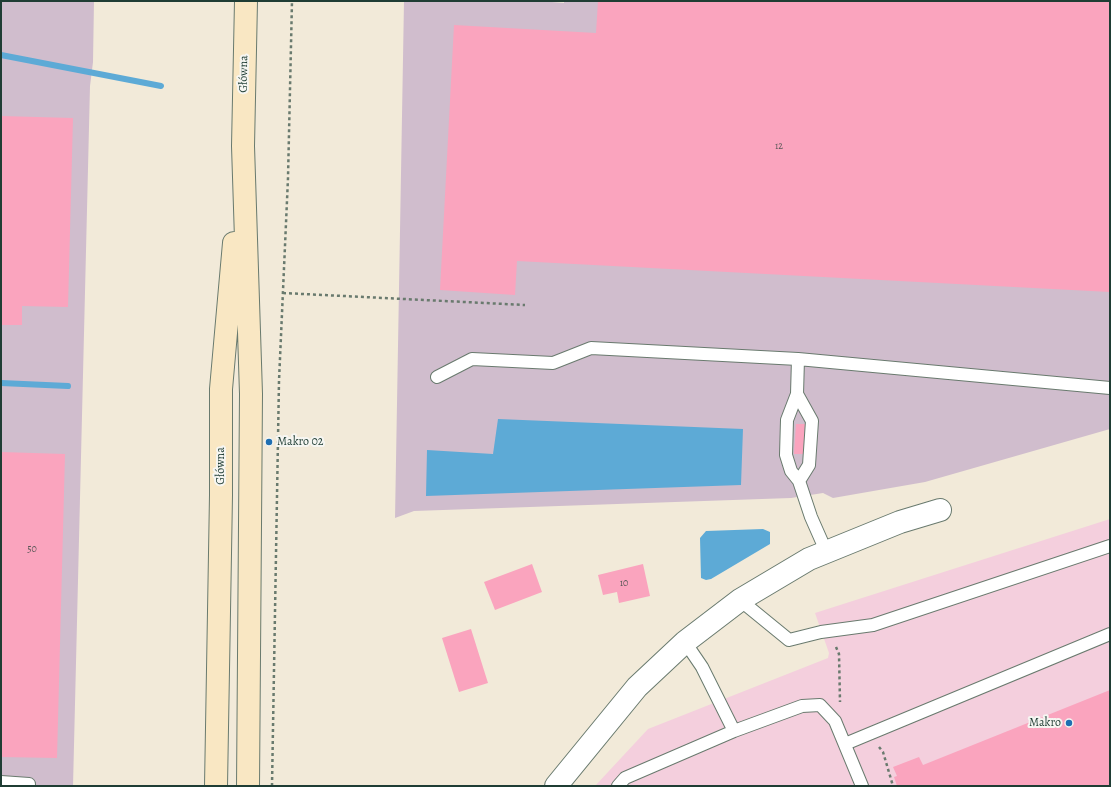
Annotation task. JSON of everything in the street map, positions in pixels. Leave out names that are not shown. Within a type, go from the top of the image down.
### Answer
[{"type":"main road","name":"Główna","points":[[246,1],[243,146],[251,394],[248,786]]},
{"type":"main road","name":"Główna","points":[[216,786],[221,495],[221,389],[243,146]]},
{"type":"street","points":[[556,786],[637,687],[684,642],[740,600],[809,559],[826,551],[900,522],[940,510]]},
{"type":"lane","points":[[437,377],[472,359],[553,363],[592,348],[798,359],[1110,388]]},
{"type":"lane","points":[[798,359],[797,394],[787,420],[786,455],[791,471],[799,481],[811,517],[826,551]]},
{"type":"lane","points":[[797,394],[812,421],[809,465],[799,481]]},
{"type":"lane","points":[[740,600],[789,640],[821,632],[873,625],[1110,546]]},
{"type":"lane","points":[[845,744],[1110,634]]},
{"type":"lane","points":[[684,642],[702,667],[734,731]]},
{"type":"lane","points":[[618,786],[625,778],[734,731],[802,706],[820,705],[835,720],[862,786]]},
{"type":"lane","points":[[1,782],[30,784]]},
{"type":"path","points":[[272,786],[279,381],[288,178],[292,1]]},
{"type":"path","points":[[283,293],[525,305]]},
{"type":"path","points":[[829,648],[836,646],[839,654],[840,710]]},
{"type":"path","points":[[878,745],[883,752],[894,786]]},
{"type":"shaded area","points":[[1,1],[94,1],[93,62],[90,86],[73,786],[1,786]]},
{"type":"shaded area","points":[[404,1],[540,1],[564,3],[564,1],[1110,1],[1110,429],[925,482],[833,498],[823,493],[791,498],[414,511],[395,518]]},
{"type":"shaded area","points":[[1110,519],[1110,786],[595,786],[648,729],[828,658],[829,653],[815,613]]},
{"type":"water","points":[[498,419],[743,429],[741,485],[426,496],[427,450],[493,454]]},
{"type":"water","points":[[763,529],[770,532],[770,544],[711,579],[706,580],[701,578],[700,538],[706,531]]},
{"type":"building","points":[[598,1],[1110,1],[1110,292],[517,261],[515,295],[440,290],[454,25],[596,33]]},
{"type":"building","points":[[1,116],[73,118],[68,307],[22,306],[22,325],[1,325]]},
{"type":"building","points":[[796,424],[805,424],[803,454],[794,454]]},
{"type":"building","points":[[1,452],[65,454],[57,758],[1,757]]},
{"type":"building","points":[[532,564],[542,592],[495,610],[484,582]]},
{"type":"building","points":[[643,564],[650,596],[619,603],[617,592],[603,595],[598,575]]},
{"type":"building","points":[[471,629],[488,683],[459,692],[442,638]]},
{"type":"building","name":"Makro","points":[[1110,690],[1110,786],[897,786],[894,777],[897,776],[893,767],[919,757],[923,765]]},
{"type":"waterway","points":[[1,55],[161,86]]},
{"type":"waterway","points":[[1,383],[68,386]]},
{"type":"place","name":"Makro 02","points":[[269,442]]},
{"type":"place","name":"Makro","points":[[1069,723]]}]
